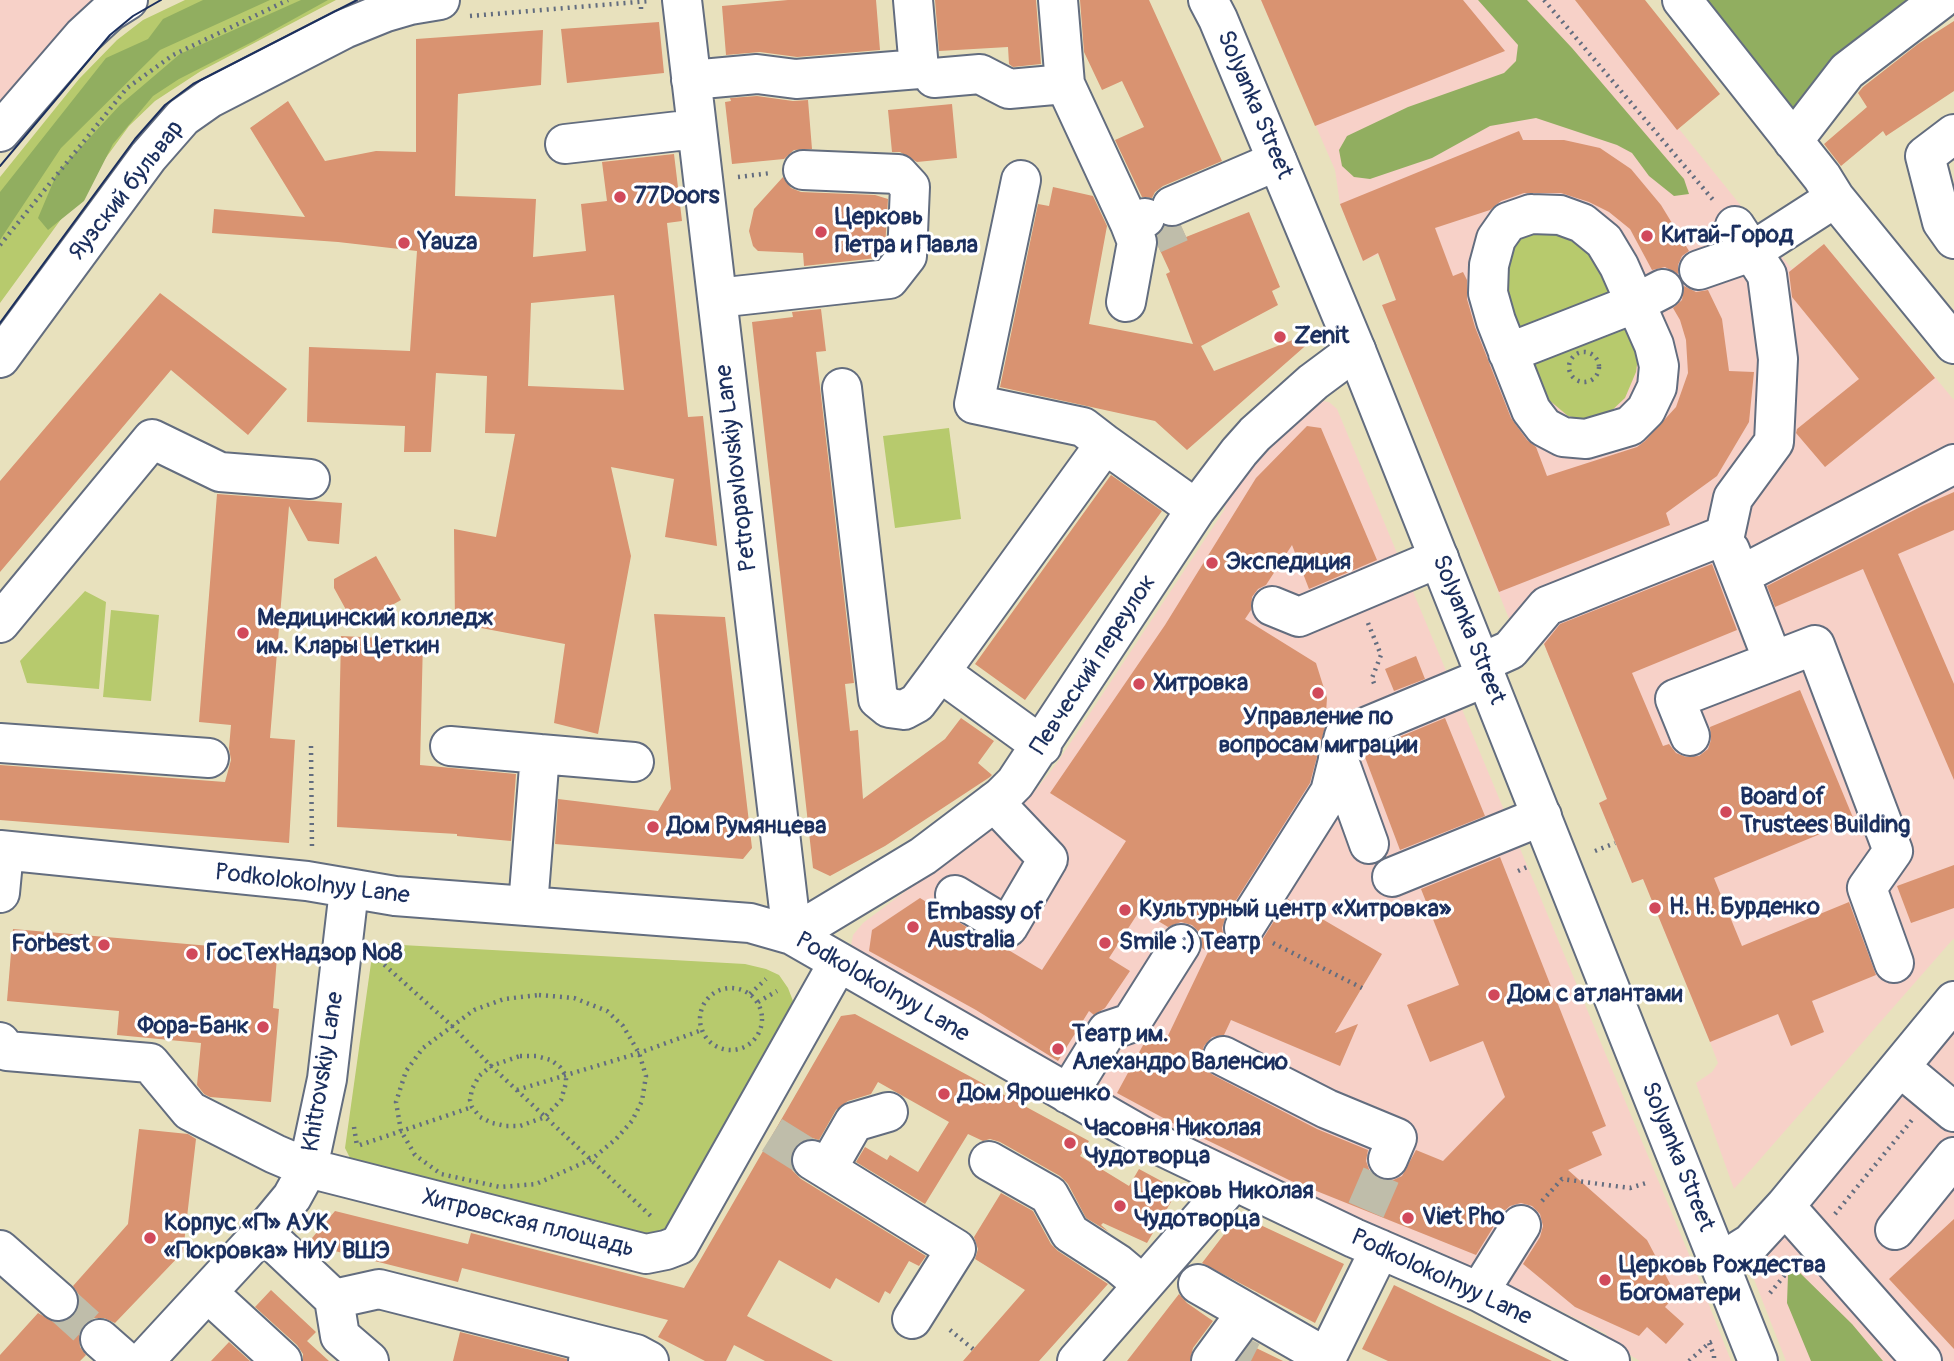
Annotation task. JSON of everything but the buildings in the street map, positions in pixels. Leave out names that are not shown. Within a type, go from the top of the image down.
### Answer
[{"type":"street","points":[[0,132],[83,36],[109,12],[128,0]]},
{"type":"street","name":"Petropavlovskiy Lane","points":[[682,0],[792,935]]},
{"type":"street","points":[[691,80],[757,74],[796,79],[919,69],[913,0]]},
{"type":"street","points":[[1058,0],[1065,84],[1153,224]]},
{"type":"street","name":"Solyanka Street","points":[[1208,0],[1356,351],[1542,817],[1735,1253],[1758,1360]]},
{"type":"street","points":[[1682,0],[1822,177],[1835,198],[1954,344]]},
{"type":"street","points":[[1793,141],[1847,71],[1940,0]]},
{"type":"street","name":"Яузский бульвар","points":[[0,358],[148,157],[183,117],[209,98],[344,29],[410,5],[452,8]]},
{"type":"street","points":[[934,78],[979,74],[1009,89],[1065,84]]},
{"type":"street","points":[[565,145],[696,129]]},
{"type":"street","points":[[1954,134],[1925,156],[1942,222],[1954,239]]},
{"type":"street","points":[[717,298],[890,279],[907,257],[910,187],[898,174],[803,170]]},
{"type":"street","points":[[1126,302],[1153,224],[1281,170]]},
{"type":"street","points":[[1021,180],[974,404],[1083,427],[1196,509]]},
{"type":"street","points":[[1699,270],[1743,239],[1835,198]]},
{"type":"street","points":[[1531,214],[1560,215],[1582,222],[1604,241],[1619,266],[1649,296],[1659,366],[1657,387],[1646,410],[1630,426],[1586,439],[1563,437],[1544,427],[1531,410],[1496,321],[1488,293],[1489,265],[1496,239],[1508,222],[1531,214]]},
{"type":"street","points":[[1743,239],[1767,275],[1778,359],[1774,442],[1733,498],[1725,535],[1773,661]]},
{"type":"street","points":[[1508,353],[1649,296]]},
{"type":"street","name":"Певческий переулок","points":[[792,935],[923,856],[1015,783],[1042,746],[1196,509],[1239,452],[1313,382],[1356,351]]},
{"type":"street","points":[[842,388],[878,699],[889,708],[904,710],[917,703],[1105,444]]},
{"type":"street","points":[[0,623],[152,439],[220,472],[310,479]]},
{"type":"street","points":[[1741,575],[1954,464]]},
{"type":"street","points":[[1244,928],[1330,792],[1344,736],[1483,670],[1510,650],[1547,606],[1725,535]]},
{"type":"street","points":[[1272,606],[1299,617],[1439,558]]},
{"type":"street","points":[[1690,736],[1675,699],[1815,645],[1893,851],[1867,888],[1894,963]]},
{"type":"street","points":[[940,672],[1042,746]]},
{"type":"street","points":[[0,743],[209,758]]},
{"type":"street","points":[[450,746],[634,762]]},
{"type":"street","points":[[528,906],[540,754]]},
{"type":"street","points":[[1338,758],[1369,844]]},
{"type":"street","points":[[955,895],[1008,927],[1048,859],[994,802]]},
{"type":"street","points":[[1392,877],[1542,817]]},
{"type":"street","points":[[0,893],[2,850]]},
{"type":"street","name":"Podkolokolnyy Lane","points":[[2,850],[307,881],[395,896],[750,923],[792,935],[1151,1141],[1234,1181],[1367,1232],[1610,1361]]},
{"type":"street","name":"Khitrovskiy Lane","points":[[144,1361],[263,1233],[292,1197],[308,1168],[327,1079],[349,890]]},
{"type":"street","points":[[1068,1094],[1107,1031],[1131,1023],[1181,944]]},
{"type":"street","points":[[679,1245],[761,1128],[838,963]]},
{"type":"street","points":[[1735,1253],[1785,1206],[1952,1008]]},
{"type":"street","name":"Хитровская площадь","points":[[0,1042],[7,1051],[150,1063],[190,1111],[308,1168],[646,1254],[679,1245]]},
{"type":"street","points":[[1223,1056],[1327,1108],[1397,1138],[1388,1159]]},
{"type":"street","points":[[1900,1068],[1943,1103]]},
{"type":"street","points":[[888,1112],[854,1122],[820,1165],[956,1249],[912,1319]]},
{"type":"street","points":[[1895,1230],[1954,1157]]},
{"type":"street","points":[[989,1161],[1049,1195],[1070,1233],[1126,1269],[1143,1285]]},
{"type":"street","points":[[1077,1361],[1234,1181]]},
{"type":"street","points":[[1785,1206],[1922,1361]]},
{"type":"street","points":[[1479,1292],[1521,1225]]},
{"type":"street","points":[[1198,1284],[1334,1357],[1367,1232]]},
{"type":"street","points":[[263,1233],[334,1299],[340,1336],[369,1361]]},
{"type":"street","points":[[0,1250],[58,1301]]},
{"type":"street","points":[[334,1299],[379,1290],[590,1352],[636,1353],[649,1361]]},
{"type":"street","points":[[208,1293],[282,1361]]},
{"type":"street","points":[[1222,1354],[1247,1312]]},
{"type":"path","points":[[0,245],[127,88],[173,55],[288,0]]},
{"type":"path","points":[[452,8],[656,0]]},
{"type":"path","points":[[1544,0],[1743,239]]},
{"type":"path","points":[[737,177],[755,175]]},
{"type":"path","points":[[1589,352],[1597,358],[1598,373],[1591,380],[1581,382],[1573,377],[1569,368],[1575,355],[1589,352]]},
{"type":"path","points":[[1355,593],[1381,654],[1372,678],[1388,717]]},
{"type":"path","points":[[307,881],[312,851],[311,746]]},
{"type":"path","points":[[1595,851],[1615,844]]},
{"type":"path","points":[[1244,928],[1362,988]]},
{"type":"path","points":[[379,960],[451,1025],[679,1245]]},
{"type":"path","points":[[750,994],[766,979]]},
{"type":"path","points":[[727,988],[750,994],[763,1013],[758,1036],[750,1045],[740,1050],[717,1048],[707,1040],[702,1030],[700,1016],[704,1003],[714,993],[727,988]]},
{"type":"path","points":[[758,1002],[777,991]]},
{"type":"path","points":[[539,995],[574,998],[607,1010],[623,1026],[639,1053],[646,1076],[642,1101],[632,1121],[592,1159],[536,1184],[500,1187],[441,1174],[415,1155],[401,1131],[397,1102],[406,1071],[423,1048],[451,1025],[474,1010],[504,999],[539,995]]},
{"type":"path","points":[[763,1013],[771,1009]]},
{"type":"path","points":[[517,1090],[639,1053],[702,1030]]},
{"type":"path","points":[[520,1056],[551,1060],[566,1076],[565,1091],[561,1100],[545,1117],[533,1122],[506,1126],[492,1123],[480,1117],[472,1107],[472,1089],[479,1076],[491,1066],[520,1056]]},
{"type":"path","points":[[1770,1293],[1815,1240],[1943,1103]]},
{"type":"path","points":[[357,1146],[472,1107]]},
{"type":"path","points":[[1521,1225],[1562,1179],[1630,1188],[1646,1183]]},
{"type":"path","points":[[950,1329],[973,1349]]},
{"type":"path","points":[[1689,1361],[1709,1343],[1714,1361]]},
{"type":"shaded area","points":[[0,0],[96,0],[0,108]]},
{"type":"shaded area","points":[[1261,0],[1575,0],[1792,269],[1824,244],[1954,400],[1954,938],[1734,1189],[1696,1083],[1712,1072],[1718,1063],[1710,1042],[1643,879],[1632,883],[1599,803],[1607,799],[1539,632],[1512,626],[1382,305],[1396,300],[1379,254],[1363,261],[1340,204],[1335,170]]},
{"type":"shaded area","points":[[1316,400],[1329,402],[1337,409],[1731,1361],[1640,1361],[1608,1342],[1606,1334],[1504,1282],[1283,1185],[1176,1134],[854,951],[851,946],[853,935],[863,923],[1014,810],[1035,791],[1057,763],[1225,509],[1224,488]]},
{"type":"shaded area","points":[[1954,1026],[1954,1361],[1786,1361],[1752,1274],[1754,1265]]},
{"type":"green space","points":[[185,0],[336,0],[201,71],[155,101],[129,126],[0,303],[0,177],[79,79],[117,40],[143,20]]},
{"type":"green space","points":[[203,0],[270,0],[160,50],[61,148],[0,240],[0,192],[106,58],[148,39],[163,19]]},
{"type":"green space","points":[[301,0],[328,0],[179,79],[153,96],[113,144],[84,201],[48,230],[38,218],[57,173],[120,105],[180,54]]},
{"type":"green space","points":[[1478,0],[1527,0],[1572,48],[1684,179],[1689,194],[1674,196],[1649,176],[1632,153],[1617,145],[1536,118],[1490,126],[1432,158],[1370,179],[1354,177],[1342,166],[1339,150],[1347,136],[1408,107],[1504,73],[1516,61],[1518,45]]},
{"type":"green space","points":[[1694,0],[1928,0],[1800,116],[1701,12]]},
{"type":"green space","points":[[1553,228],[1593,250],[1620,298],[1518,338],[1501,271],[1515,236]]},
{"type":"green space","points":[[1630,315],[1640,344],[1636,372],[1625,398],[1607,415],[1586,420],[1568,416],[1549,400],[1534,379],[1526,358]]},
{"type":"green space","points":[[949,428],[961,519],[895,528],[883,436]]},
{"type":"green space","points":[[85,591],[106,602],[99,689],[27,683],[20,661]]},
{"type":"green space","points":[[111,610],[159,615],[151,701],[103,697]]},
{"type":"green space","points":[[384,944],[745,964],[779,975],[793,1001],[792,1013],[663,1238],[354,1166],[345,1148],[371,963]]},
{"type":"green space","points":[[1798,1271],[1852,1324],[1883,1361],[1811,1361],[1787,1303],[1788,1275]]},
{"type":"tunnel","points":[[1153,235],[1180,223]]},
{"type":"tunnel","points":[[772,1135],[812,1160]]},
{"type":"tunnel","points":[[1366,1210],[1388,1159]]},
{"type":"tunnel","points":[[58,1301],[100,1339]]},
{"type":"tunnel","points":[[1235,1353],[1251,1361]]},
{"type":"tram line","points":[[0,166],[110,35],[133,16],[161,0]]},
{"type":"tram line","points":[[0,323],[135,139],[165,105],[193,84],[357,0]]},
{"type":"place","name":"77Doors","points":[[620,197]]},
{"type":"place","name":"Церковь Петра и Павла","points":[[821,232]]},
{"type":"place","name":"Китай-Город","points":[[1647,236]]},
{"type":"place","name":"Yauza","points":[[404,243]]},
{"type":"place","name":"Zenit","points":[[1280,337]]},
{"type":"place","name":"Экспедиция","points":[[1212,563]]},
{"type":"place","name":"Медицинский колледж им. Клары Цеткин","points":[[243,633]]},
{"type":"place","name":"Хитровка","points":[[1139,684]]},
{"type":"place","name":"Управление по вопросам миграции","points":[[1318,693]]},
{"type":"place","name":"Board of Trustees Building","points":[[1726,812]]},
{"type":"place","name":"Дом Румянцева","points":[[653,827]]},
{"type":"place","name":"Н. Н. Бурденко","points":[[1655,908]]},
{"type":"place","name":"Культурный центр «Хитровка»","points":[[1125,910]]},
{"type":"place","name":"Embassy of Australia","points":[[913,927]]},
{"type":"place","name":"Smile :) Театр","points":[[1105,943]]},
{"type":"place","name":"Forbest","points":[[104,945]]},
{"type":"place","name":"ГосТехНадзор №8","points":[[192,954]]},
{"type":"place","name":"Дом с атлантами","points":[[1494,995]]},
{"type":"place","name":"Фора-Банк","points":[[263,1027]]},
{"type":"place","name":"Театр им. Алехандро Валенсио","points":[[1058,1049]]},
{"type":"place","name":"Дом Ярошенко","points":[[944,1094]]},
{"type":"place","name":"Часовня Николая Чудотворца","points":[[1070,1143]]},
{"type":"place","name":"Церковь Николая Чудотворца","points":[[1120,1206]]},
{"type":"place","name":"Viet Pho","points":[[1408,1218]]},
{"type":"place","name":"Корпус «П» АУК «Покровка» НИУ ВШЭ","points":[[150,1238]]},
{"type":"place","name":"Церковь Рождества Богоматери","points":[[1605,1280]]}]
